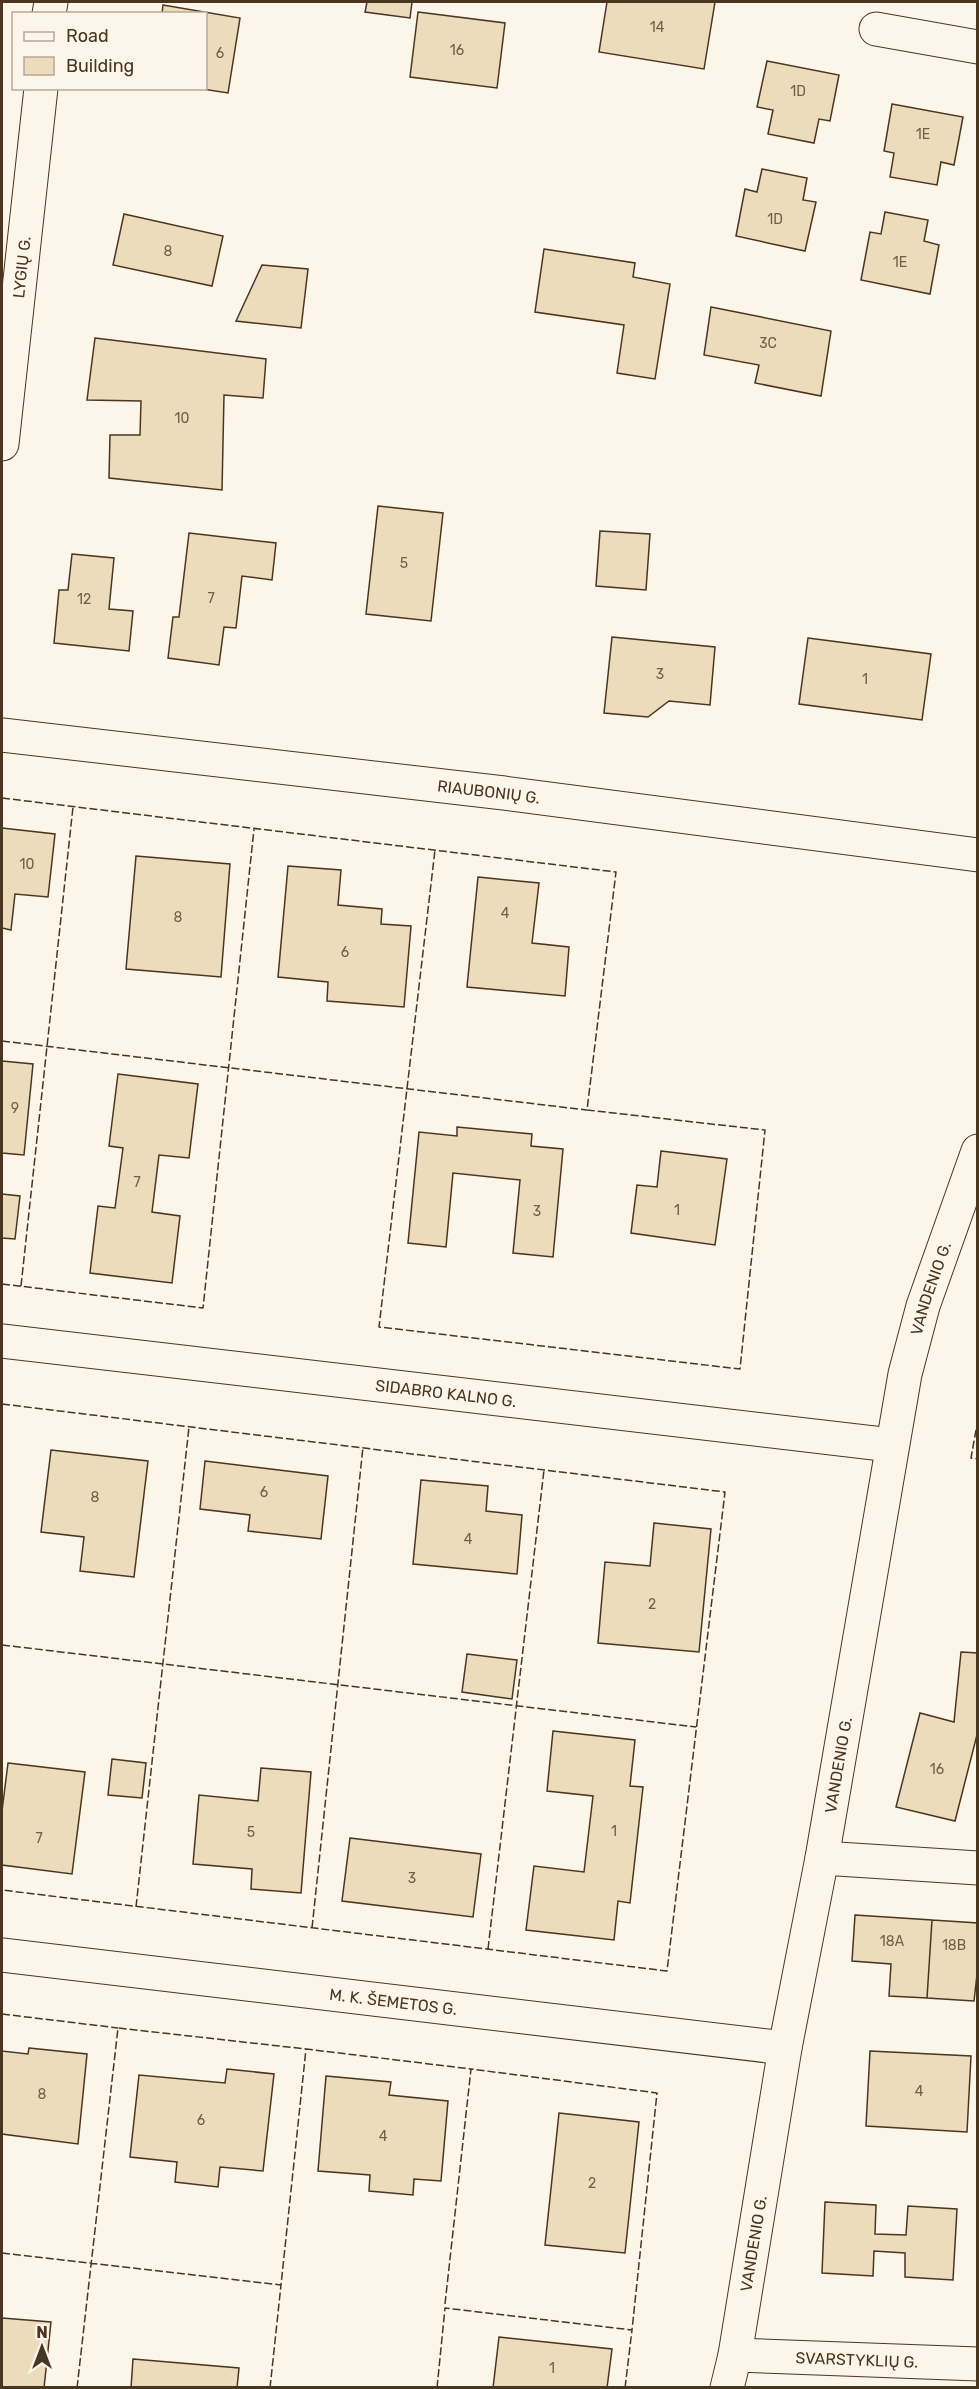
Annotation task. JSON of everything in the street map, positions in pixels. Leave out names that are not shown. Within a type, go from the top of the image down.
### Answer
[{"type":"street","points":[[876,29],[978,47]]},
{"type":"street","name":"LYGIŲ G.","points":[[2,444],[41,90]]},
{"type":"street","name":"RIAUBONIŲ G.","points":[[2,735],[504,793],[978,855]]},
{"type":"street","name":"VANDENIO G.","points":[[728,2388],[785,2048],[822,1858],[904,1374],[923,1306],[972,1182],[978,1151]]},
{"type":"street","name":"SIDABRO KALNO G.","points":[[2,1341],[891,1445]]},
{"type":"street","points":[[822,1858],[978,1868]]},
{"type":"street","name":"M. K. ŠEMETOS G.","points":[[2,1955],[785,2048]]},
{"type":"street","name":"SVARSTYKLIŲ G.","points":[[735,2355],[978,2364]]},
{"type":"building","points":[[367,2],[412,2],[410,18],[365,12]]},
{"type":"building","points":[[607,2],[715,2],[704,69],[599,52]]},
{"type":"building","points":[[163,5],[204,12],[162,12]]},
{"type":"building","points":[[207,12],[240,18],[228,93],[207,90]]},
{"type":"building","points":[[418,12],[505,23],[497,88],[410,77]]},
{"type":"building","points":[[767,61],[839,75],[830,121],[819,119],[814,143],[768,134],[773,110],[757,107]]},
{"type":"building","points":[[892,104],[963,117],[954,165],[941,162],[937,185],[890,177],[894,153],[884,151]]},
{"type":"building","points":[[762,169],[807,178],[803,200],[816,202],[805,251],[736,236],[745,189],[757,192]]},
{"type":"building","points":[[885,212],[928,220],[924,241],[939,245],[930,294],[861,280],[870,232],[881,234]]},
{"type":"building","points":[[124,214],[223,236],[212,286],[113,265]]},
{"type":"building","points":[[544,249],[635,263],[633,277],[670,284],[655,379],[617,373],[624,325],[535,312]]},
{"type":"building","points":[[262,265],[308,269],[301,328],[236,321]]},
{"type":"building","points":[[711,307],[831,331],[821,396],[755,383],[759,365],[704,355]]},
{"type":"building","points":[[95,338],[266,359],[263,398],[224,395],[222,490],[109,478],[110,435],[140,435],[141,401],[87,400]]},
{"type":"building","points":[[378,506],[443,513],[431,621],[366,614]]},
{"type":"building","points":[[600,531],[650,534],[646,590],[596,586]]},
{"type":"building","points":[[189,533],[276,543],[272,580],[242,576],[236,628],[224,627],[219,665],[168,658],[173,617],[179,617]]},
{"type":"building","points":[[72,554],[114,558],[109,609],[133,611],[129,651],[54,643],[59,590],[68,590]]},
{"type":"building","points":[[612,637],[715,647],[710,705],[669,701],[648,717],[604,713]]},
{"type":"building","points":[[808,638],[931,654],[922,720],[799,704]]},
{"type":"building","points":[[2,828],[55,834],[48,897],[15,894],[11,930],[2,928]]},
{"type":"building","points":[[136,856],[230,864],[221,977],[126,969]]},
{"type":"building","points":[[288,866],[341,870],[338,905],[382,909],[381,924],[411,926],[404,1007],[327,1001],[328,982],[278,977]]},
{"type":"building","points":[[478,877],[539,883],[532,943],[569,947],[565,996],[467,987]]},
{"type":"building","points":[[2,1061],[33,1064],[24,1155],[2,1153]]},
{"type":"building","points":[[118,1074],[198,1084],[189,1158],[159,1155],[152,1212],[180,1216],[172,1283],[90,1273],[98,1206],[115,1208],[123,1148],[109,1146]]},
{"type":"building","points":[[457,1127],[532,1134],[531,1146],[563,1149],[553,1257],[513,1253],[520,1180],[453,1173],[446,1247],[408,1243],[419,1132],[457,1136]]},
{"type":"building","points":[[661,1151],[727,1159],[715,1245],[631,1233],[637,1185],[657,1187]]},
{"type":"building","points":[[2,1194],[20,1196],[15,1239],[2,1238]]},
{"type":"building","points":[[51,1450],[148,1461],[134,1577],[80,1571],[84,1537],[41,1532]]},
{"type":"building","points":[[205,1461],[328,1476],[321,1539],[248,1531],[250,1515],[200,1509]]},
{"type":"building","points":[[421,1480],[488,1486],[486,1511],[522,1515],[517,1574],[413,1564]]},
{"type":"building","points":[[654,1523],[711,1529],[699,1652],[598,1643],[605,1562],[650,1566]]},
{"type":"building","points":[[961,1652],[978,1653],[978,1731],[955,1821],[896,1807],[920,1713],[954,1722]]},
{"type":"building","points":[[467,1654],[517,1660],[512,1699],[462,1692]]},
{"type":"building","points":[[553,1731],[635,1740],[630,1786],[643,1787],[630,1903],[618,1901],[614,1940],[526,1930],[534,1866],[584,1872],[593,1796],[547,1791]]},
{"type":"building","points":[[112,1759],[146,1763],[142,1798],[108,1795]]},
{"type":"building","points":[[8,1763],[85,1772],[72,1874],[2,1865],[2,1811]]},
{"type":"building","points":[[261,1768],[311,1772],[301,1893],[251,1889],[252,1869],[193,1864],[199,1795],[258,1801]]},
{"type":"building","points":[[350,1838],[481,1854],[473,1917],[342,1901]]},
{"type":"building","points":[[855,1915],[932,1920],[927,1998],[889,1996],[891,1964],[852,1961]]},
{"type":"building","points":[[932,1920],[978,1923],[978,1966],[974,2001],[927,1998]]},
{"type":"building","points":[[29,2048],[87,2054],[78,2144],[2,2134],[2,2051],[28,2054]]},
{"type":"building","points":[[870,2051],[971,2056],[967,2132],[866,2126]]},
{"type":"building","points":[[227,2069],[274,2074],[263,2171],[220,2167],[218,2187],[175,2182],[177,2162],[130,2157],[139,2075],[225,2083]]},
{"type":"building","points":[[326,2076],[391,2082],[389,2095],[448,2101],[441,2181],[414,2179],[413,2195],[369,2191],[370,2175],[318,2171]]},
{"type":"building","points":[[559,2113],[639,2122],[625,2253],[545,2245]]},
{"type":"building","points":[[825,2202],[876,2205],[875,2234],[906,2235],[908,2206],[957,2209],[953,2280],[905,2277],[905,2253],[874,2251],[873,2276],[822,2273]]},
{"type":"building","points":[[2,2318],[51,2322],[44,2388],[2,2388]]},
{"type":"building","points":[[499,2337],[612,2349],[607,2388],[493,2388]]},
{"type":"building","points":[[133,2359],[239,2368],[237,2388],[131,2388]]},
{"type":"fence","points":[[2,798],[616,872],[587,1110],[765,1130],[740,1369],[379,1327],[435,850]]},
{"type":"fence","points":[[21,1286],[73,807]]},
{"type":"fence","points":[[2,1284],[203,1308],[254,829]]},
{"type":"fence","points":[[2,1041],[587,1110]]},
{"type":"fence","points":[[2,1404],[725,1492],[667,1971],[2,1890]]},
{"type":"fence","points":[[978,1419],[971,1458],[978,1459]]},
{"type":"fence","points":[[136,1907],[189,1427]]},
{"type":"fence","points":[[312,1928],[363,1447]]},
{"type":"fence","points":[[488,1949],[544,1470]]},
{"type":"fence","points":[[2,1645],[696,1727]]},
{"type":"fence","points":[[2,2014],[118,2028]]},
{"type":"fence","points":[[77,2388],[118,2028],[306,2049]]},
{"type":"fence","points":[[2,2253],[281,2285],[306,2049],[471,2069]]},
{"type":"fence","points":[[445,2304],[471,2069],[657,2093],[632,2330]]},
{"type":"fence","points":[[270,2388],[281,2285]]},
{"type":"fence","points":[[437,2388],[445,2308],[632,2330],[625,2388]]}]
